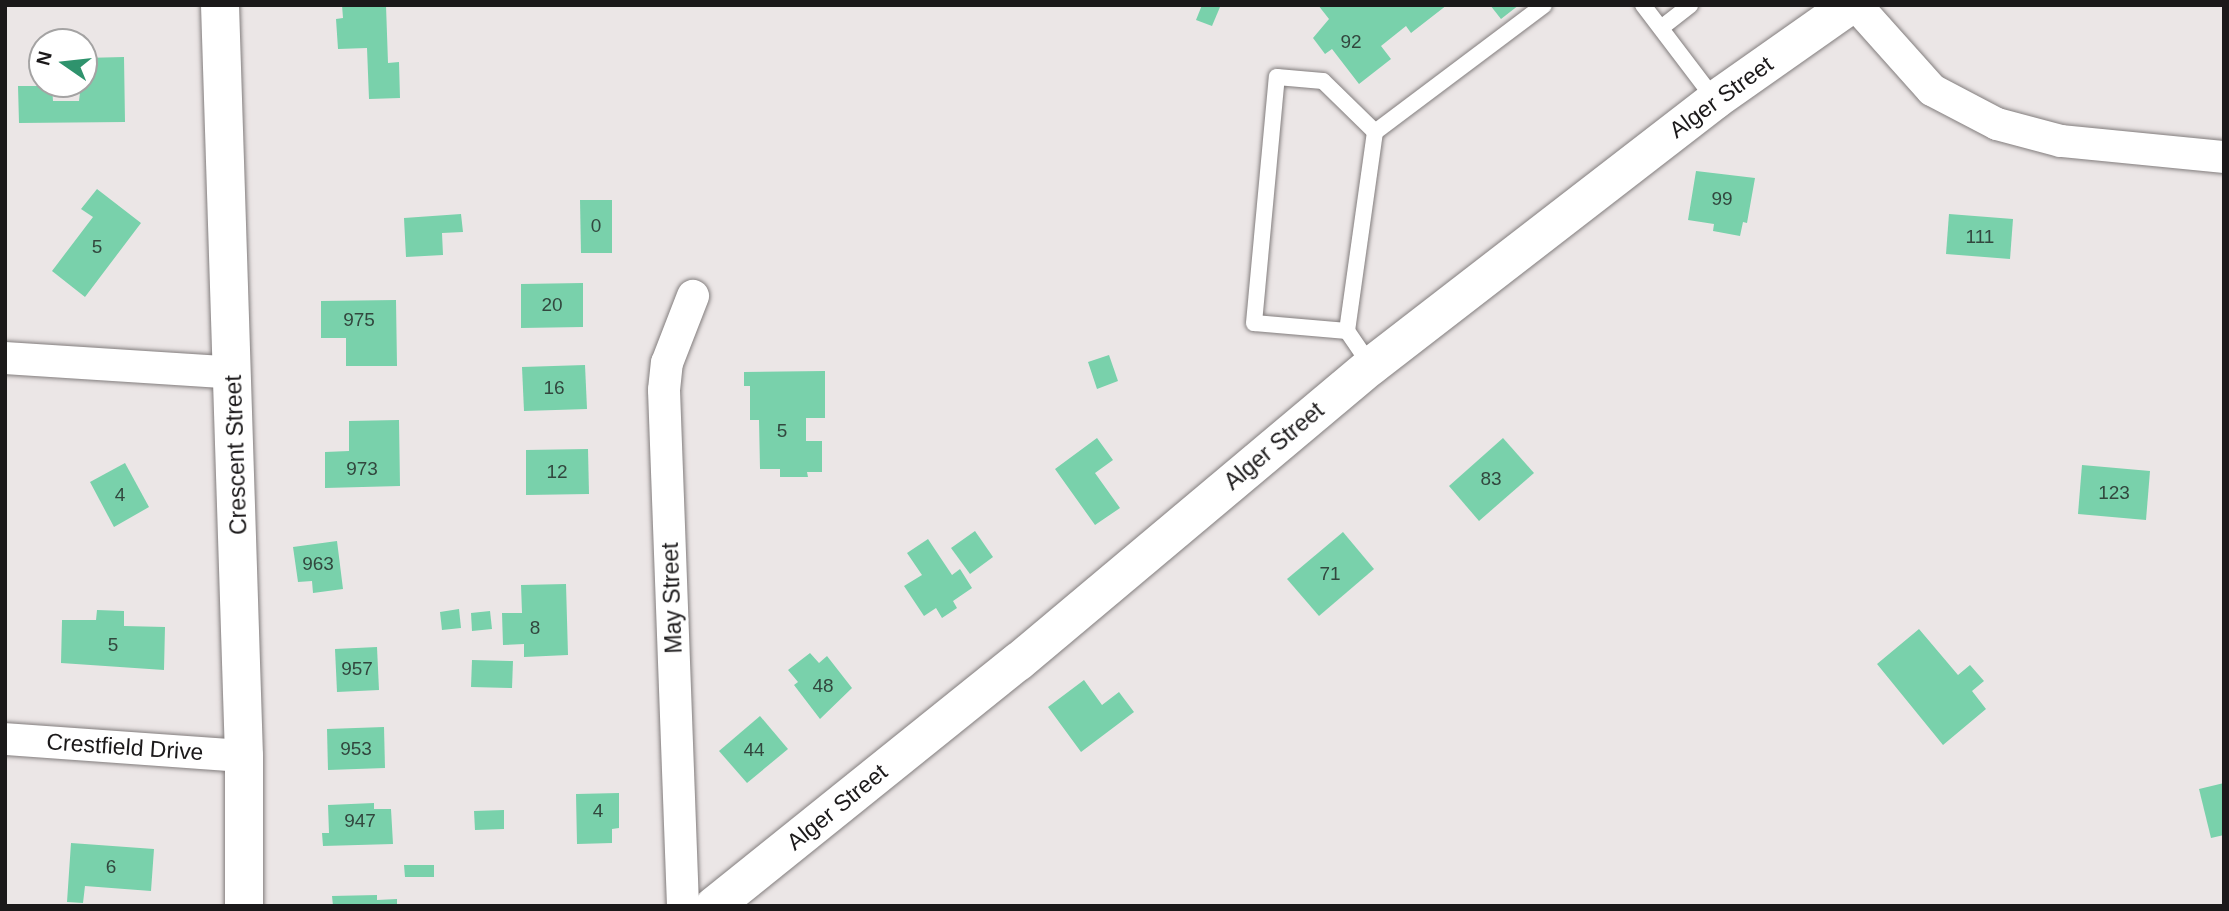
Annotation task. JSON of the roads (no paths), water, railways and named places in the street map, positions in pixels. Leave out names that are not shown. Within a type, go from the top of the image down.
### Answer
[{"type":"main road","name":"Crescent Street","points":[[220,5],[244,756],[244,906]]},
{"type":"main road","name":"Alger Street","points":[[714,906],[1000,676],[1371,366],[1715,100],[1850,5]]},
{"type":"street","points":[[1856,5],[1932,90],[1966,111],[2028,134],[2061,141],[2224,157]]},
{"type":"street","name":"May Street","points":[[683,906],[664,390],[667,363],[692,296]]},
{"type":"street","points":[[5,358],[233,373]]},
{"type":"street","name":"Crestfield Drive","points":[[5,739],[244,756]]},
{"type":"lane","points":[[1371,366],[1347,331],[1375,132],[1544,5]]},
{"type":"lane","points":[[1643,5],[1715,100]]},
{"type":"lane","points":[[1661,28],[1690,5]]},
{"type":"lane","points":[[1347,331],[1254,323],[1277,77],[1323,81],[1375,132]]}]
